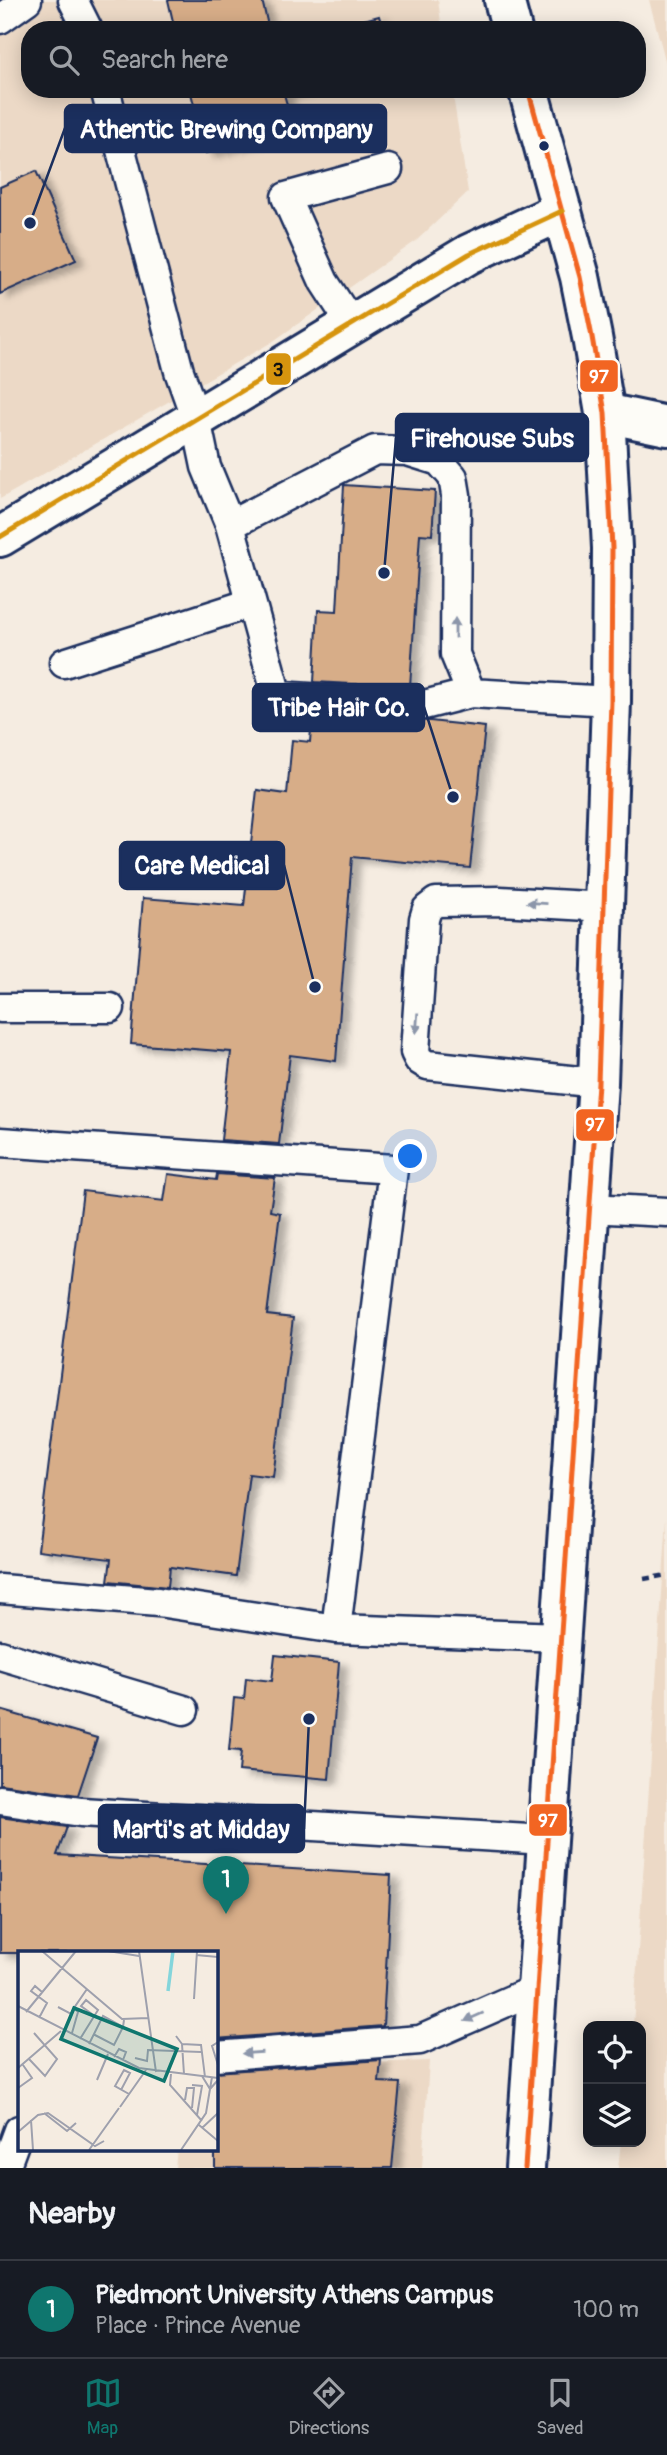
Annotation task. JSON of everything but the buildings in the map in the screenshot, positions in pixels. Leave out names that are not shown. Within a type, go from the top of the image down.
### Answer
[{"type":"main road","points":[[504,0],[510,21]]},
{"type":"main road","points":[[525,2168],[598,1083],[606,907],[612,548],[605,413],[580,276],[531,98]]},
{"type":"main road","points":[[0,537],[469,254],[562,211]]},
{"type":"main road","points":[[605,413],[667,426]]},
{"type":"lane","points":[[0,19],[27,0]]},
{"type":"lane","points":[[73,0],[84,21]]},
{"type":"lane","points":[[107,98],[179,370],[196,419],[206,467],[230,525],[276,696],[424,705],[471,693],[611,701]]},
{"type":"lane","points":[[352,325],[324,282],[286,197],[388,169]]},
{"type":"lane","points":[[230,525],[375,450],[407,451],[439,461],[453,477],[456,495],[455,654],[471,693]]},
{"type":"lane","points":[[64,663],[251,603]]},
{"type":"lane","points":[[598,1083],[427,1065],[419,1060],[415,1052],[424,919],[427,909],[436,902],[500,901],[606,907]]},
{"type":"lane","points":[[0,1008],[110,1008]]},
{"type":"lane","points":[[0,1142],[393,1169],[335,1629]]},
{"type":"lane","points":[[589,1208],[667,1212]]},
{"type":"lane","points":[[0,1589],[158,1602],[335,1629],[560,1637]]},
{"type":"lane","points":[[0,1655],[184,1710]]},
{"type":"lane","points":[[0,1800],[81,1812],[546,1840]]},
{"type":"lane","points":[[217,2056],[420,2040],[536,1989]]},
{"type":"lane","points":[[5,2168],[18,2133]]},
{"type":"path","points":[[644,1579],[667,1576]]},
{"type":"shaded area","points":[[0,0],[438,0],[441,21],[21,21],[21,98],[453,98],[468,192],[416,241],[272,342],[0,499]]},
{"type":"shaded area","points":[[649,0],[667,0],[667,67]]},
{"type":"shaded area","points":[[667,1518],[667,2168],[618,2168],[620,2147],[646,2147],[646,2021],[633,2021]]},
{"type":"shaded area","points":[[429,2061],[422,2168],[175,2168],[177,2150],[217,2150],[217,2067]]},
{"type":"transit line","name":"97","points":[[525,2168],[598,1083],[611,701],[612,548],[605,413],[592,337],[580,277],[530,98]]},
{"type":"transit line","name":"3","points":[[0,537],[469,254],[562,211]]},
{"type":"place","name":"Athentic Brewing Company","points":[[30,223]]},
{"type":"place","name":"Firehouse Subs","points":[[384,573]]},
{"type":"place","name":"Tribe Hair Co.","points":[[453,797]]},
{"type":"place","name":"Care Medical","points":[[315,987]]},
{"type":"place","name":"Marti's at Midday","points":[[309,1719]]},
{"type":"place","name":"Piedmont University Athens Campus","points":[[226,1914]]}]
